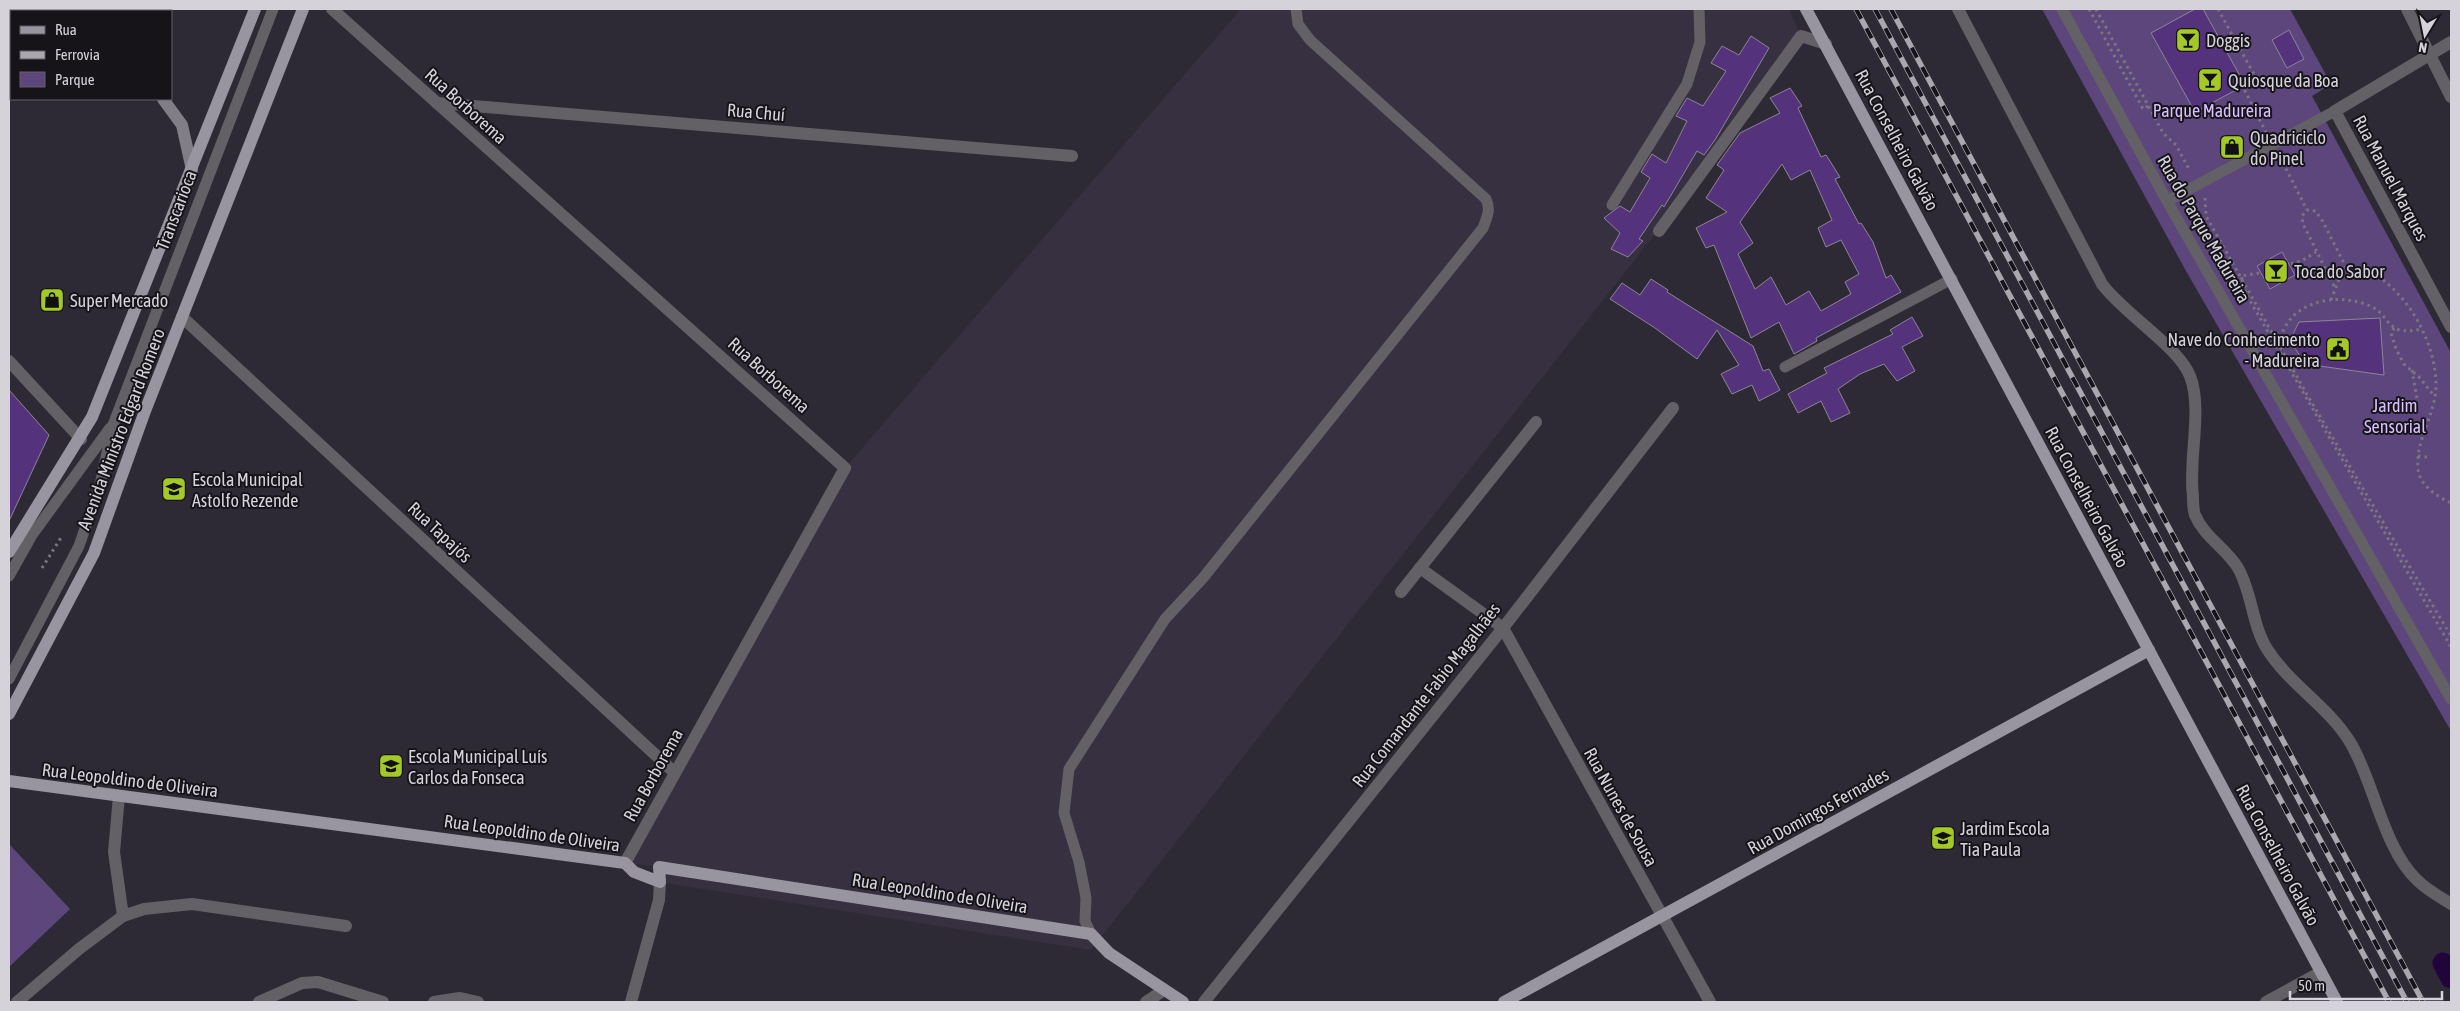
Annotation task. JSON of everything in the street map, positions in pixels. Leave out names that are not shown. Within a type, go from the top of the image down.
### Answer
[{"type":"main road","name":"Avenida Ministro Edgard Romero","points":[[9,552],[81,438],[104,389],[255,9]]},
{"type":"main road","name":"Avenida Ministro Edgard Romero","points":[[9,714],[87,568],[182,317],[304,9]]},
{"type":"main road","name":"Rua Conselheiro Galvão","points":[[1806,9],[2337,1002]]},
{"type":"main road","points":[[164,100],[182,125],[192,170]]},
{"type":"main road","name":"Rua Domingos Fernades","points":[[1504,1002],[2149,650]]},
{"type":"main road","name":"Rua Leopoldino de Oliveira","points":[[9,781],[625,863],[634,872],[660,882],[659,867],[1091,934]]},
{"type":"main road","points":[[1091,934],[1109,953],[1183,1002]]},
{"type":"street","name":"Rua Borborema","points":[[332,9],[844,468],[625,863]]},
{"type":"street","points":[[1958,9],[2102,284],[2111,297],[2177,355],[2190,376],[2194,400],[2191,482],[2195,514],[2206,532],[2228,553],[2239,569],[2266,648],[2284,672],[2336,721],[2351,743],[2385,827],[2416,880],[2451,904]]},
{"type":"street","points":[[2407,9],[2431,53],[2451,97]]},
{"type":"street","points":[[1659,231],[1801,36],[1826,44]]},
{"type":"street","name":"Rua Manuel Marques","points":[[2451,42],[2335,111],[2451,327]]},
{"type":"street","name":"Rua Chuí","points":[[437,104],[1072,156]]},
{"type":"street","name":"Rua Tapajós","points":[[182,317],[674,772]]},
{"type":"street","points":[[9,360],[81,438]]},
{"type":"street","name":"Rua Comandante Fabio Magalhães","points":[[1204,1002],[1503,628],[1673,408]]},
{"type":"street","points":[[1401,592],[1536,422]]},
{"type":"street","points":[[1420,568],[1503,628]]},
{"type":"street","name":"Rua Nunes de Sousa","points":[[1503,628],[1710,1002]]},
{"type":"street","points":[[120,796],[114,852],[123,916]]},
{"type":"street","points":[[631,1002],[659,900],[660,882]]},
{"type":"street","points":[[17,1002],[79,949],[123,916],[144,909],[192,904],[346,926]]},
{"type":"street","points":[[2266,1002],[2321,972]]},
{"type":"street","points":[[259,1002],[308,981],[318,982],[383,1002]]},
{"type":"street","points":[[1146,1002],[1164,990]]},
{"type":"street","points":[[434,1002],[460,998],[478,1002]]},
{"type":"lane","name":"Transcarioca","points":[[9,680],[79,546],[100,485],[113,425],[273,9]]},
{"type":"lane","points":[[1091,934],[1085,921],[1086,898],[1064,813],[1068,769],[1165,619],[1203,578],[1483,228],[1488,216],[1489,207],[1486,199],[1310,40],[1298,24],[1296,9]]},
{"type":"lane","points":[[1612,205],[1687,84],[1700,42],[1699,9]]},
{"type":"lane","name":"Rua do Parque Madureira","points":[[2062,9],[2167,201],[2451,699]]},
{"type":"lane","points":[[2167,201],[2335,111]]},
{"type":"lane","points":[[1785,367],[1952,279]]},
{"type":"lane","name":"Transcarioca","points":[[9,576],[32,534],[113,425]]},
{"type":"path","points":[[2089,9],[2143,108],[2148,106]]},
{"type":"path","points":[[2096,9],[2163,133],[2176,145],[2206,200],[2206,216],[2451,636]]},
{"type":"path","points":[[2218,9],[2256,78],[2254,84],[2244,89],[2307,210]]},
{"type":"path","points":[[2307,210],[2302,216],[2302,224],[2334,287]]},
{"type":"path","points":[[2307,210],[2315,211],[2321,218],[2349,273]]},
{"type":"path","points":[[2291,264],[2303,260],[2316,252]]},
{"type":"path","points":[[2331,300],[2334,287],[2339,280],[2349,273],[2359,270],[2372,271],[2399,294],[2421,328],[2435,376],[2434,396],[2418,456],[2418,471],[2425,485],[2451,503]]},
{"type":"path","points":[[2241,276],[2259,273]]},
{"type":"path","points":[[2241,276],[2246,294],[2278,352],[2451,647]]},
{"type":"path","points":[[2278,352],[2284,327],[2296,313],[2313,303],[2345,300],[2367,304],[2379,312],[2394,328],[2406,332],[2421,328]]},
{"type":"path","points":[[2394,328],[2391,333],[2396,349],[2404,364],[2412,370],[2434,396]]},
{"type":"path","points":[[2412,370],[2417,399]]},
{"type":"path","points":[[2418,456],[2428,457]]},
{"type":"path","points":[[42,568],[62,536]]},
{"type":"shaded area","points":[[1241,9],[1789,9],[1801,36],[1682,200],[1091,950],[660,882],[659,867],[625,863],[845,468]]},
{"type":"green space","name":"Parque Madureira","points":[[2042,9],[2290,9],[2331,84],[2312,96],[2451,353],[2451,731],[2186,271]]},
{"type":"green space","points":[[9,844],[70,909],[9,967]]},
{"type":"building","points":[[2195,9],[2203,9],[2245,85],[2195,112],[2151,33]]},
{"type":"building","points":[[2289,30],[2304,59],[2287,68],[2272,40]]},
{"type":"building","points":[[1751,36],[1769,48],[1715,140],[1704,155],[1697,151],[1664,207],[1662,205],[1639,239],[1643,241],[1628,257],[1611,249],[1620,233],[1604,218],[1620,206],[1630,212],[1650,178],[1641,172],[1652,154],[1666,163],[1687,121],[1676,116],[1687,98],[1703,106],[1726,71],[1711,63],[1722,46],[1739,55]]},
{"type":"building","points":[[1790,88],[1802,106],[1798,108],[1821,157],[1826,155],[1840,177],[1835,179],[1859,224],[1861,223],[1873,242],[1886,278],[1891,275],[1901,292],[1816,338],[1817,341],[1794,354],[1779,322],[1751,338],[1714,245],[1706,248],[1696,228],[1727,212],[1706,198],[1724,170],[1717,165],[1740,133],[1780,113],[1770,98]],"holes":[[[1782,164],[1791,180],[1810,170],[1832,220],[1818,228],[1826,247],[1841,240],[1859,274],[1845,282],[1851,294],[1821,311],[1809,291],[1786,305],[1771,277],[1755,289],[1738,254],[1753,243],[1740,222]]]},
{"type":"building","name":"Toca do Sabor","points":[[2282,252],[2295,275],[2270,289],[2257,266]]},
{"type":"building","points":[[1651,279],[1668,290],[1667,292],[1753,346],[1763,371],[1769,369],[1780,390],[1759,401],[1752,385],[1732,394],[1721,374],[1739,365],[1717,330],[1697,359],[1655,328],[1610,299],[1622,283],[1640,295]]},
{"type":"building","points":[[1912,317],[1923,336],[1902,347],[1915,371],[1897,381],[1884,364],[1860,374],[1838,389],[1850,413],[1831,422],[1821,401],[1798,413],[1788,394],[1827,373],[1824,368],[1893,334],[1890,330]]},
{"type":"building","name":"Nave do Conhecimento - Madureira","points":[[2380,318],[2384,375],[2305,364],[2293,345],[2293,334],[2299,322]]},
{"type":"building","points":[[9,390],[49,435],[9,521]]},
{"type":"waterway","points":[[2443,963],[2451,978]]},
{"type":"railway","points":[[1856,9],[2389,1002]]},
{"type":"railway","points":[[1875,9],[2407,1002]]},
{"type":"railway","points":[[1891,9],[2423,1002]]},
{"type":"place","name":"Doggis","points":[[2188,40]]},
{"type":"place","name":"Quiosque da Boa","points":[[2210,80]]},
{"type":"place","name":"Quadriciclo do Pinel","points":[[2232,147]]},
{"type":"place","name":"Toca do Sabor","points":[[2276,271]]},
{"type":"place","name":"Super Mercado","points":[[52,300]]},
{"type":"place","name":"Nave do Conhecimento - Madureira","points":[[2338,349]]},
{"type":"place","name":"Escola Municipal Astolfo Rezende","points":[[174,489]]},
{"type":"place","name":"Escola Municipal Luís Carlos da Fonseca","points":[[391,766]]},
{"type":"place","name":"Jardim Escola Tia Paula","points":[[1943,838]]},
{"type":"park label","name":"Jardim Sensorial","points":[[2395,415]]}]
